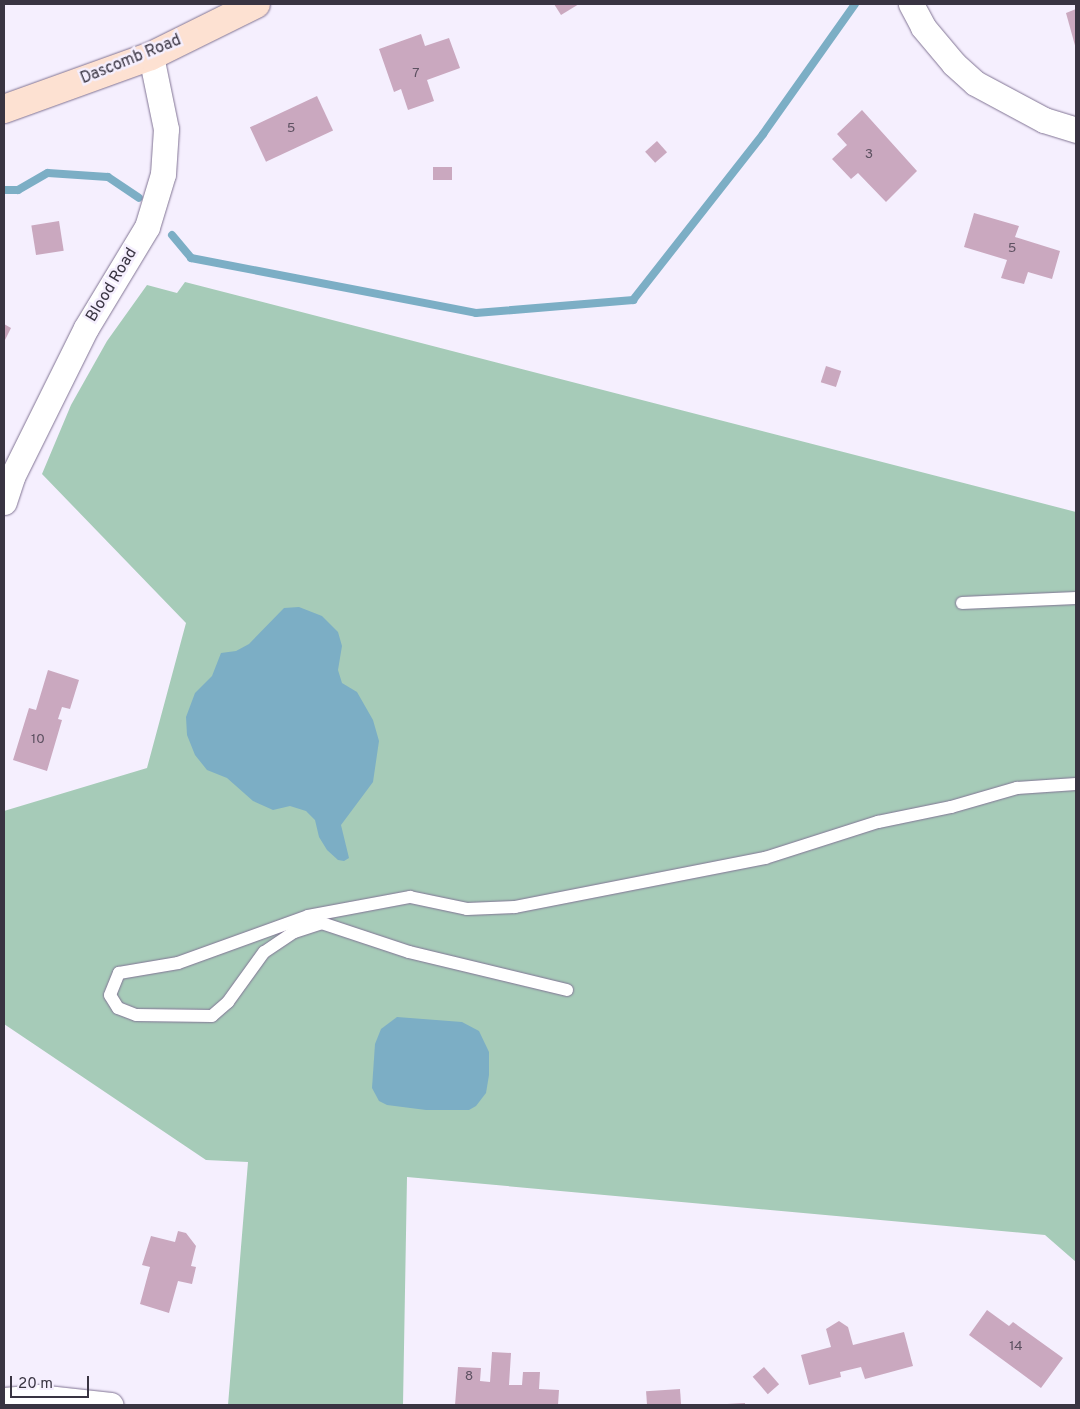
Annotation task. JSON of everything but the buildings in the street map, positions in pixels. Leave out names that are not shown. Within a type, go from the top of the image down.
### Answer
[{"type":"main road","name":"Dascomb Road","points":[[4,109],[151,56],[256,4]]},
{"type":"street","points":[[911,4],[923,27],[975,84],[1044,120],[1076,130]]},
{"type":"street","name":"Blood Road","points":[[4,502],[12,477],[86,328],[147,227],[163,174],[166,129],[151,56]]},
{"type":"street","points":[[4,1400],[37,1396],[111,1405]]},
{"type":"lane","points":[[962,603],[1076,598]]},
{"type":"lane","points":[[567,990],[409,952],[322,924],[294,932],[264,952],[228,1002],[212,1016],[136,1015],[118,1008],[110,995],[119,973],[178,963],[308,916],[410,897],[467,909],[515,907],[765,858],[878,822],[951,807],[1017,788],[1076,784]]},
{"type":"green space","points":[[185,282],[1076,512],[1076,1262],[1045,1235],[407,1177],[403,1405],[228,1405],[248,1162],[206,1160],[4,1024],[4,811],[147,768],[186,623],[42,474],[71,405],[107,341],[147,285],[177,293]]},
{"type":"water","points":[[299,607],[322,616],[338,632],[342,646],[338,670],[342,683],[357,692],[373,720],[379,741],[373,782],[341,825],[349,858],[344,861],[338,860],[327,850],[319,837],[315,820],[306,811],[290,806],[273,810],[253,801],[227,778],[207,770],[195,755],[187,735],[186,717],[195,693],[212,676],[221,653],[236,651],[249,644],[284,608]]},
{"type":"water","points":[[397,1017],[462,1022],[479,1031],[489,1052],[489,1075],[486,1093],[476,1106],[469,1110],[426,1110],[387,1105],[379,1101],[372,1088],[375,1044],[381,1029]]},
{"type":"waterway","points":[[172,235],[191,258],[476,313],[633,300],[763,134],[855,4]]},
{"type":"waterway","points":[[4,190],[18,190],[48,173],[108,177],[139,198]]}]
